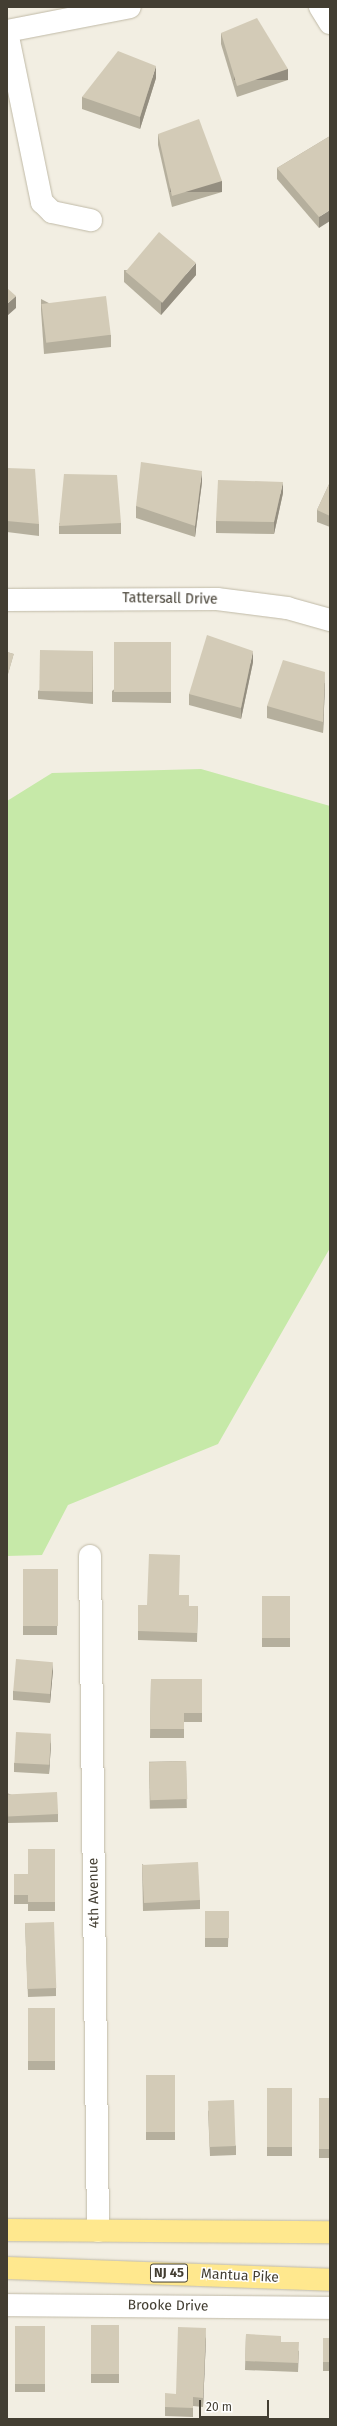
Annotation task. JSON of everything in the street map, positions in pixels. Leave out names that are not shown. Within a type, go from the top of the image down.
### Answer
[{"type":"main road","points":[[7,2230],[330,2232]]},
{"type":"main road","name":"Mantua Pike","points":[[7,2268],[98,2270],[330,2280]]},
{"type":"street","points":[[91,220],[52,212],[42,202],[7,31],[130,7]]},
{"type":"street","points":[[320,7],[330,23]]},
{"type":"street","name":"Tattersall Drive","points":[[7,600],[217,599],[287,608],[330,620]]},
{"type":"street","name":"4th Avenue","points":[[90,1556],[98,2231]]},
{"type":"street","name":"Brooke Drive","points":[[7,2305],[330,2308]]},
{"type":"green space","points":[[201,769],[330,806],[330,1248],[218,1444],[68,1505],[42,1555],[7,1556],[7,801],[52,773]]},
{"type":"building","points":[[257,18],[288,69],[237,86],[221,33]]},
{"type":"building","points":[[118,51],[156,66],[140,117],[82,97]]},
{"type":"building","points":[[199,119],[222,181],[172,196],[158,134]]},
{"type":"building","points":[[330,136],[330,210],[319,217],[277,168]]},
{"type":"building","points":[[159,232],[196,263],[162,303],[126,272]]},
{"type":"building","points":[[7,288],[16,296],[7,304]]},
{"type":"building","points":[[106,296],[111,335],[46,343],[41,304]]},
{"type":"building","points":[[141,462],[202,471],[195,526],[136,506]]},
{"type":"building","points":[[7,468],[35,469],[39,524],[7,521]]},
{"type":"building","points":[[64,474],[117,475],[121,523],[59,526]]},
{"type":"building","points":[[218,480],[283,482],[274,522],[216,521]]},
{"type":"building","points":[[330,482],[330,516],[317,510]]},
{"type":"building","points":[[207,635],[253,651],[241,708],[189,694]]},
{"type":"building","points":[[114,642],[171,642],[171,692],[114,692]]},
{"type":"building","points":[[40,650],[93,651],[92,692],[39,691]]},
{"type":"building","points":[[7,652],[14,654],[7,677]]},
{"type":"building","points":[[283,660],[325,672],[323,722],[267,706]]},
{"type":"building","points":[[149,1554],[180,1555],[179,1595],[189,1595],[189,1606],[198,1606],[197,1633],[138,1631],[138,1605],[147,1605]]},
{"type":"building","points":[[23,1569],[58,1569],[58,1626],[23,1626]]},
{"type":"building","points":[[262,1596],[290,1596],[290,1638],[262,1638]]},
{"type":"building","points":[[16,1659],[53,1662],[50,1694],[13,1691]]},
{"type":"building","points":[[151,1679],[202,1679],[202,1713],[184,1713],[184,1729],[150,1729]]},
{"type":"building","points":[[16,1732],[51,1734],[49,1765],[14,1763]]},
{"type":"building","points":[[186,1761],[187,1799],[150,1800],[149,1762]]},
{"type":"building","points":[[57,1792],[58,1814],[8,1817],[7,1795]]},
{"type":"building","points":[[28,1849],[55,1849],[55,1902],[28,1902],[28,1895],[14,1895],[14,1874],[28,1874]]},
{"type":"building","points":[[198,1862],[200,1900],[144,1903],[142,1865]]},
{"type":"building","points":[[205,1911],[229,1911],[229,1938],[205,1938]]},
{"type":"building","points":[[54,1922],[56,1988],[27,1989],[25,1923]]},
{"type":"building","points":[[28,2008],[55,2008],[55,2061],[28,2061]]},
{"type":"building","points":[[146,2075],[175,2075],[175,2132],[146,2132]]},
{"type":"building","points":[[267,2088],[292,2088],[292,2147],[267,2147]]},
{"type":"building","points":[[319,2098],[330,2098],[330,2149],[319,2149]]},
{"type":"building","points":[[234,2100],[236,2146],[210,2147],[208,2101]]},
{"type":"building","points":[[91,2325],[119,2325],[119,2374],[91,2374]]},
{"type":"building","points":[[15,2326],[45,2326],[45,2384],[15,2384]]},
{"type":"building","points":[[178,2327],[206,2328],[203,2398],[193,2397],[193,2408],[165,2407],[165,2393],[176,2394]]},
{"type":"building","points":[[246,2334],[281,2336],[281,2342],[299,2342],[298,2363],[245,2361]]},
{"type":"building","points":[[323,2338],[330,2338],[330,2362],[323,2362]]}]
